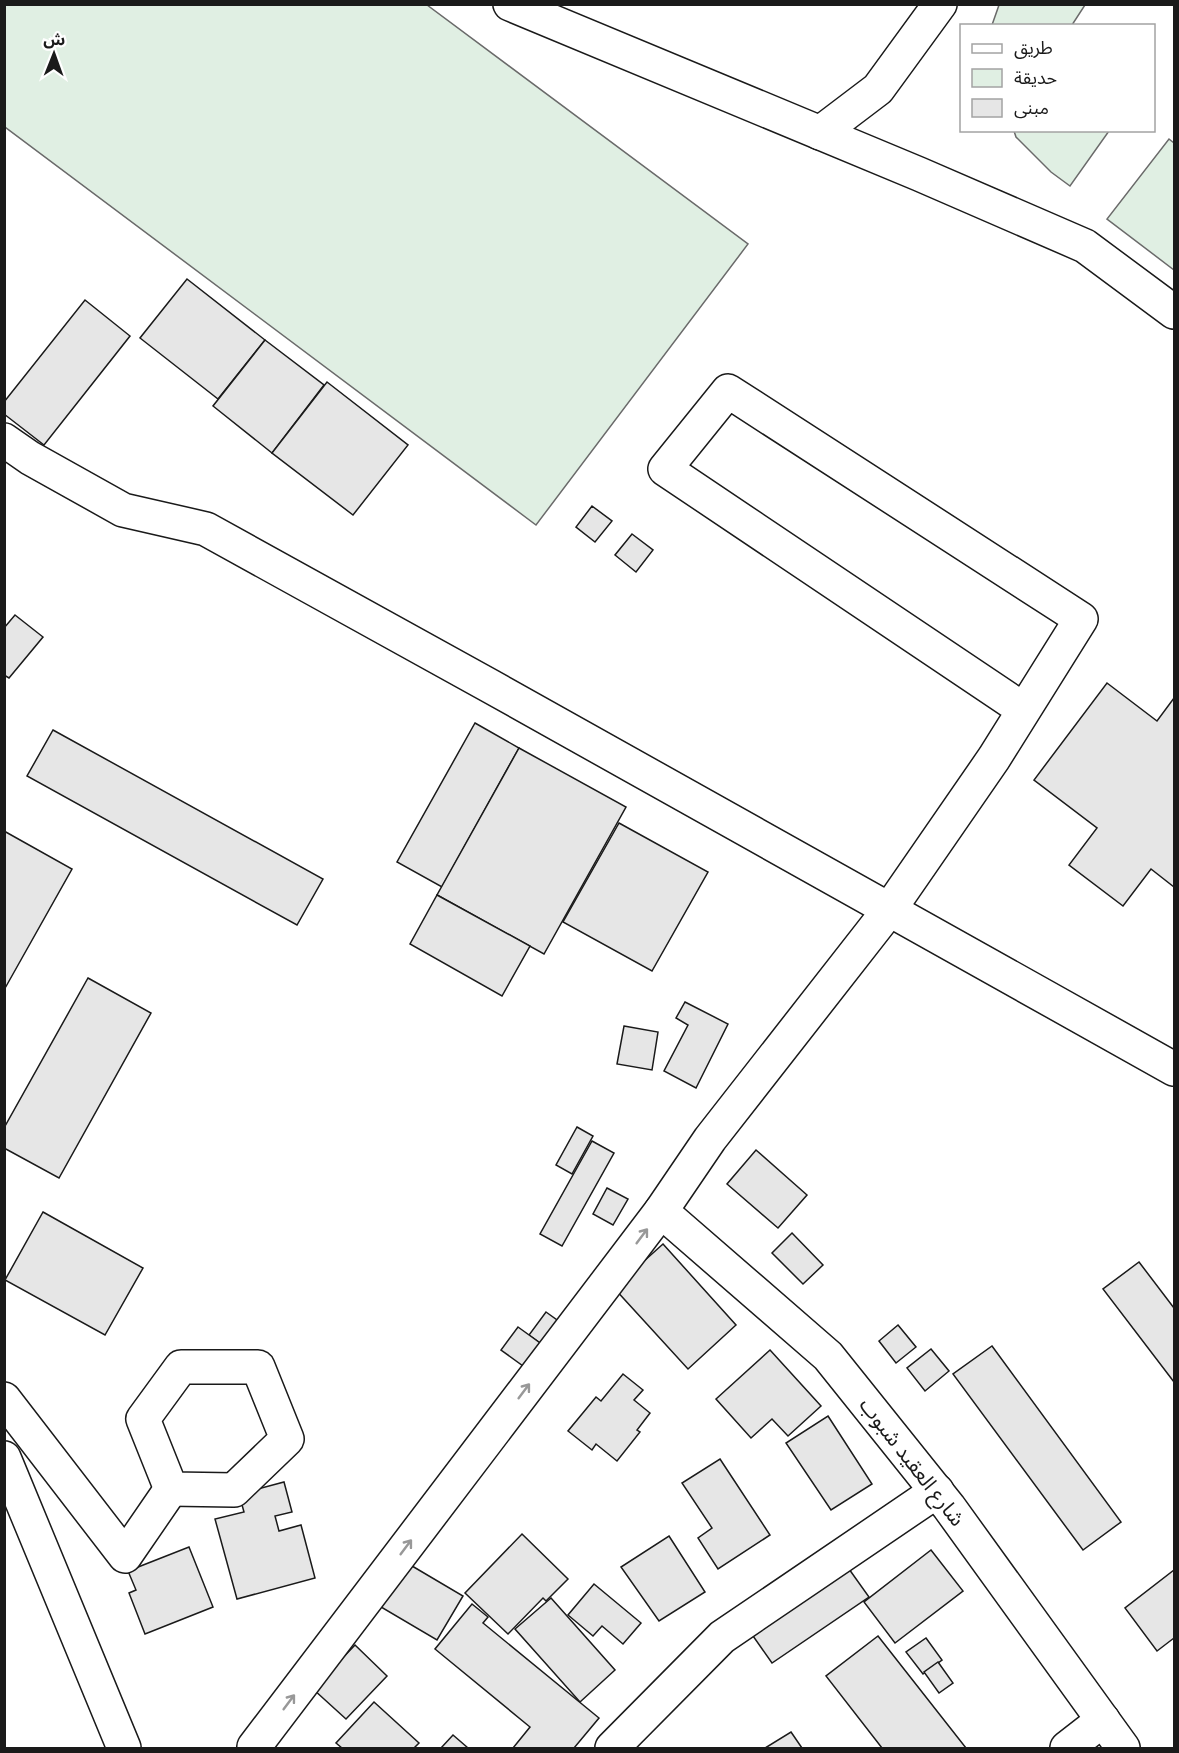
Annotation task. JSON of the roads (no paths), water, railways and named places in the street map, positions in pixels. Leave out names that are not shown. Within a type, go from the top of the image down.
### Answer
[{"type":"street","points":[[510,4],[919,174],[1085,246],[1174,312]]},
{"type":"street","points":[[820,134],[878,88],[940,4]]},
{"type":"street","points":[[256,1749],[254,1747],[661,1210],[710,1139],[890,910],[987,769],[1024,710],[1081,619],[728,391],[665,469],[1024,710]]},
{"type":"street","points":[[4,440],[30,458],[123,510],[206,529],[1174,1069]]},
{"type":"street","name":"شارع العقيد شبوب","points":[[661,1210],[828,1356],[937,1491],[1123,1749]]},
{"type":"street","points":[[181,1367],[258,1367],[287,1439],[234,1490],[171,1489],[143,1419],[181,1367]]},
{"type":"street","points":[[4,1399],[125,1556],[171,1489]]},
{"type":"street","points":[[4,1458],[124,1749]]},
{"type":"street","points":[[612,1749],[722,1637],[937,1491]]},
{"type":"street","points":[[1067,1749],[1103,1720]]}]
